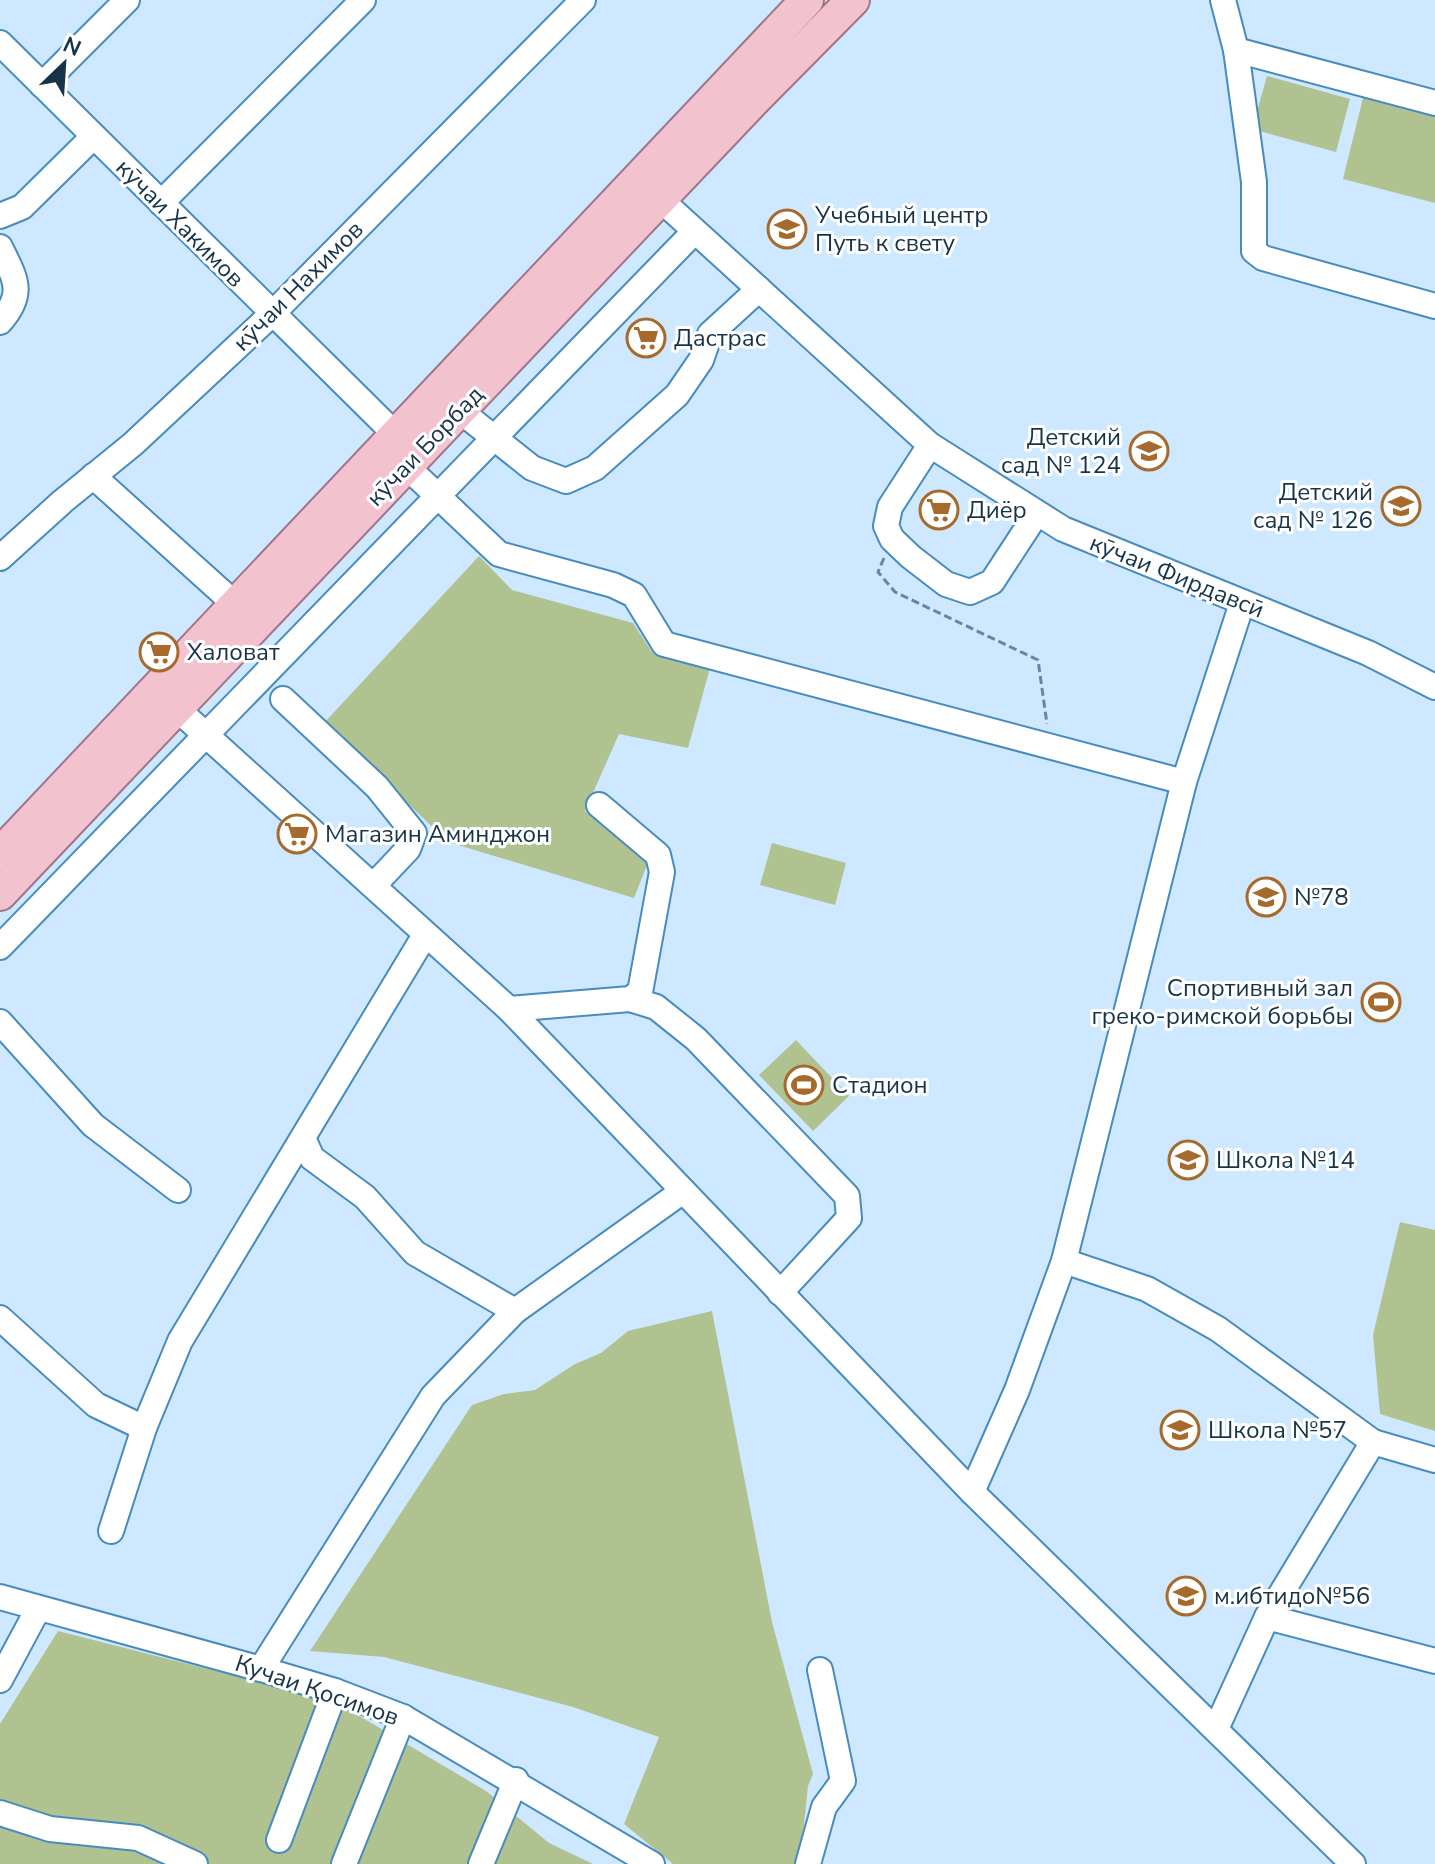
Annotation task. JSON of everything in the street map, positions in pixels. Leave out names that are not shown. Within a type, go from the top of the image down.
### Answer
[{"type":"main road","name":"кӯчаи Борбад","points":[[0,894],[660,199],[800,22],[853,0]]},
{"type":"main road","name":"кӯчаи Борбад","points":[[0,854],[396,435],[744,89]]},
{"type":"street","points":[[42,85],[127,0]]},
{"type":"street","points":[[161,203],[363,0]]},
{"type":"street","name":"кӯчаи Нахимов","points":[[0,558],[133,444],[272,314],[583,0]]},
{"type":"street","points":[[1223,0],[1236,50],[1254,182],[1254,251],[1263,258],[1435,306]]},
{"type":"street","name":"кӯчаи Хакимов","points":[[0,43],[396,435]]},
{"type":"street","points":[[1236,50],[1435,103]]},
{"type":"street","points":[[0,216],[22,207],[93,137]]},
{"type":"street","name":"кӯчаи Фирдавсӣ","points":[[660,199],[930,445],[1037,513],[1063,529],[1368,653],[1435,687]]},
{"type":"street","points":[[0,947],[204,733],[694,232]]},
{"type":"street","points":[[0,247],[17,286],[15,303],[0,322]]},
{"type":"street","points":[[459,410],[532,468],[566,481],[595,468],[677,395],[701,360],[710,334],[759,289]]},
{"type":"street","points":[[930,445],[890,507],[886,526],[892,539],[946,584],[970,592],[992,582],[1037,513]]},
{"type":"street","points":[[406,466],[499,554],[613,585],[634,595],[664,644],[1184,782]]},
{"type":"street","points":[[93,476],[236,605]]},
{"type":"street","points":[[972,1492],[1017,1390],[1064,1261],[1184,782],[1242,603]]},
{"type":"street","points":[[283,699],[377,787],[414,833],[408,849],[375,884]]},
{"type":"street","points":[[176,708],[375,884],[425,935],[509,1009],[972,1492],[1353,1864]]},
{"type":"street","points":[[599,805],[658,855],[662,872],[640,992],[630,999]]},
{"type":"street","points":[[111,1531],[144,1428],[180,1341],[425,935]]},
{"type":"street","points":[[509,1009],[630,999],[656,1007],[696,1039],[847,1196],[849,1218],[780,1293]]},
{"type":"street","points":[[0,1022],[93,1125],[178,1190]]},
{"type":"street","points":[[303,1138],[312,1158],[365,1197],[415,1253],[515,1311]]},
{"type":"street","points":[[261,1669],[433,1396],[515,1311],[683,1191]]},
{"type":"street","points":[[1064,1261],[1147,1289],[1218,1329],[1373,1442],[1435,1460]]},
{"type":"street","points":[[0,1318],[96,1405],[144,1428]]},
{"type":"street","points":[[1216,1729],[1267,1617],[1373,1442]]},
{"type":"street","name":"Кучаи Қосимов","points":[[0,1597],[335,1691],[403,1717],[516,1780],[652,1864]]},
{"type":"street","points":[[0,1680],[38,1609]]},
{"type":"street","points":[[1267,1617],[1435,1661]]},
{"type":"street","points":[[808,1864],[824,1807],[843,1781],[820,1670]]},
{"type":"street","points":[[279,1840],[335,1691]]},
{"type":"street","points":[[344,1864],[403,1717]]},
{"type":"street","points":[[481,1864],[516,1780]]},
{"type":"street","points":[[0,1813],[50,1829],[138,1838],[195,1864]]},
{"type":"path","points":[[892,539],[878,572],[895,592],[1038,660],[1050,745]]},
{"type":"green space","points":[[1267,76],[1350,99],[1336,152],[1252,129]]},
{"type":"green space","points":[[1364,94],[1435,112],[1435,203],[1343,179]]},
{"type":"green space","points":[[479,556],[512,590],[633,623],[652,652],[710,668],[688,748],[619,734],[585,811],[649,860],[634,898],[448,842],[324,723]]},
{"type":"green space","points":[[772,843],[846,863],[835,905],[760,885]]},
{"type":"green space","name":"Стадион","points":[[796,1040],[849,1096],[813,1131],[759,1075]]},
{"type":"green space","points":[[1400,1222],[1435,1230],[1435,1431],[1380,1414],[1373,1335]]},
{"type":"green space","points":[[712,1311],[772,1622],[813,1774],[808,1786],[800,1864],[673,1864],[624,1824],[659,1737],[573,1707],[384,1657],[310,1651],[472,1405],[504,1394],[535,1390],[575,1364],[601,1353],[628,1331]]},
{"type":"green space","points":[[58,1631],[334,1701],[486,1791],[549,1843],[593,1864],[0,1864],[0,1724]]},
{"type":"place","name":"Учебный центр Путь к свету","points":[[787,229]]},
{"type":"place","name":"Дастрас","points":[[646,338]]},
{"type":"place","name":"Детский сад № 124","points":[[1149,451]]},
{"type":"place","name":"Детский сад № 126","points":[[1401,506]]},
{"type":"place","name":"Диëр","points":[[939,510]]},
{"type":"place","name":"Халоват","points":[[159,652]]},
{"type":"place","name":"Магазин Аминджон","points":[[297,834]]},
{"type":"place","name":"№78","points":[[1266,897]]},
{"type":"place","name":"Спортивный зал греко-римской борьбы","points":[[1381,1002]]},
{"type":"place","name":"Стадион","points":[[804,1085]]},
{"type":"place","name":"Школа №14","points":[[1188,1160]]},
{"type":"place","name":"Школа №57","points":[[1180,1430]]},
{"type":"place","name":"м.ибтидо№56","points":[[1186,1596]]}]
